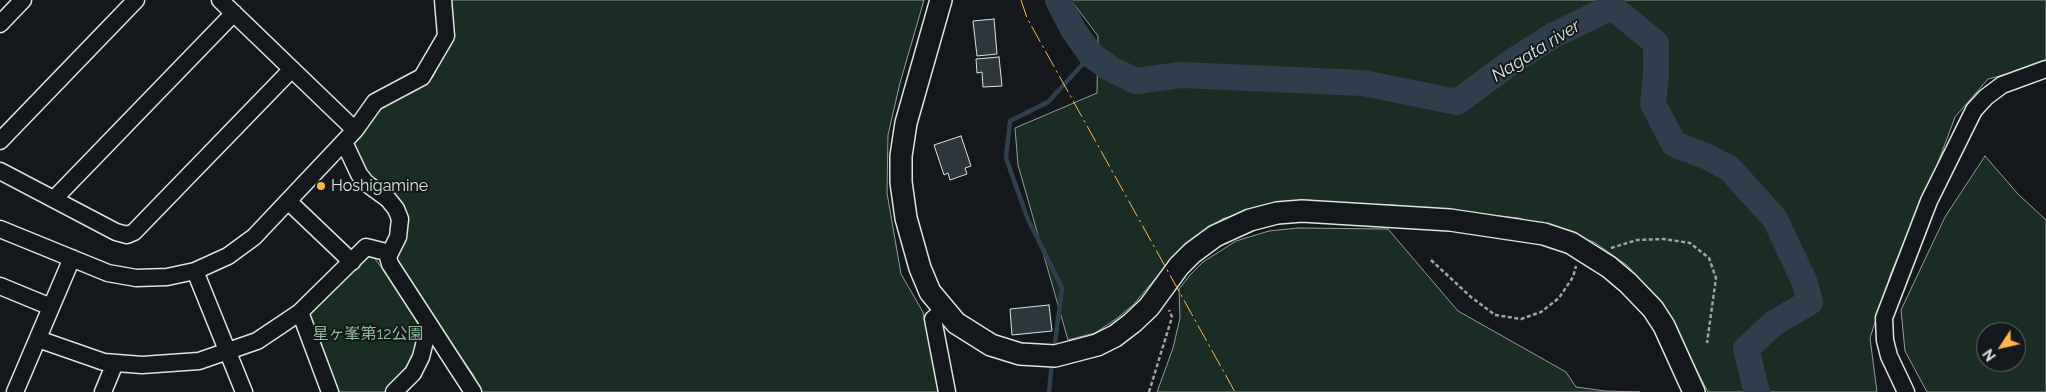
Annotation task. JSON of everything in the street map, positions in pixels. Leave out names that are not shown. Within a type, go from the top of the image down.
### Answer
[{"type":"main road","points":[[941,0],[906,123],[901,156],[901,173],[906,218],[914,250],[930,292],[950,317],[976,337],[1003,350],[1020,354],[1056,356],[1090,347],[1115,336],[1132,323],[1155,298],[1179,266],[1192,253],[1215,236],[1250,220],[1277,213],[1302,211],[1450,220],[1544,234],[1571,243],[1608,267],[1628,283],[1653,309],[1664,326],[1694,392]]},
{"type":"street","points":[[0,24],[24,0]]},
{"type":"street","points":[[0,141],[136,0]]},
{"type":"street","points":[[220,0],[355,130]]},
{"type":"street","points":[[0,229],[108,273],[136,278],[167,277],[195,271],[228,256],[254,237],[355,130],[369,109],[380,98],[416,82],[422,77],[446,36],[444,0]]},
{"type":"street","points":[[54,199],[234,13]]},
{"type":"street","points":[[0,171],[116,232],[127,235],[134,232],[292,69]]},
{"type":"street","points":[[1906,392],[1885,340],[1884,318],[1929,201],[1974,110],[2002,84],[2046,69]]},
{"type":"street","points":[[344,142],[359,174],[366,184],[388,199],[400,219],[398,237],[388,257],[390,264],[473,392]]},
{"type":"street","points":[[288,201],[352,262]]},
{"type":"street","points":[[38,339],[104,362],[142,365],[199,361],[257,341],[300,312],[366,247],[390,253]]},
{"type":"street","points":[[15,392],[72,258]]},
{"type":"street","points":[[195,271],[244,392]]},
{"type":"street","points":[[0,286],[52,307]]},
{"type":"street","points":[[300,312],[330,392]]},
{"type":"street","points":[[947,392],[933,319],[950,317]]},
{"type":"street","points":[[394,392],[412,373],[421,357],[429,325]]},
{"type":"street","points":[[104,392],[115,363]]},
{"type":"path","points":[[1149,392],[1172,317],[1155,298]]},
{"type":"green space","points":[[451,0],[924,0],[900,83],[888,135],[887,193],[901,274],[923,312],[939,392],[478,392],[474,376],[397,265],[394,254],[405,240],[404,205],[390,191],[366,174],[356,156],[354,143],[381,102],[433,77],[450,40]]},
{"type":"green space","points":[[1071,0],[2046,0],[2046,64],[1988,79],[1955,117],[1936,168],[1891,273],[1870,338],[1877,392],[1708,392],[1662,305],[1628,266],[1594,242],[1519,218],[1393,205],[1269,205],[1222,219],[1178,252],[1133,305],[1116,319],[1095,333],[1068,340],[1018,165],[1015,128],[1097,93],[1098,36]]},
{"type":"green space","points":[[1985,156],[2018,194],[2046,220],[2046,392],[1927,392],[1905,351],[1901,310],[1945,217]]},
{"type":"green space","points":[[1298,228],[1388,229],[1458,311],[1566,372],[1576,387],[1605,391],[1640,392],[1157,392],[1173,348],[1180,318],[1179,289],[1190,275],[1203,262],[1236,241],[1269,231]]},
{"type":"green space","name":"星ヶ峯第12公園","points":[[369,255],[373,256],[421,321],[422,328],[414,357],[386,392],[338,392],[309,318],[310,312]]},
{"type":"building","points":[[994,19],[997,54],[977,56],[973,21]]},
{"type":"building","points":[[999,57],[1002,86],[983,87],[982,72],[977,73],[976,59]]},
{"type":"building","points":[[961,136],[971,166],[965,168],[967,174],[950,180],[948,173],[944,175],[934,145]]},
{"type":"building","points":[[1049,305],[1052,331],[1012,335],[1010,309]]},
{"type":"waterway","name":"Nagata river","points":[[1058,0],[1074,31],[1091,55],[1111,69],[1136,81],[1181,75],[1363,83],[1457,102],[1513,61],[1554,35],[1612,7],[1656,43],[1656,74],[1653,104],[1674,144],[1708,157],[1730,169],[1775,219],[1805,283],[1810,302],[1774,323],[1746,349],[1757,392]]},
{"type":"waterway","points":[[1054,351],[1062,288],[1027,217],[1006,158],[1010,121],[1048,102],[1091,55]]},
{"type":"waterway","points":[[1049,392],[1052,361]]},
{"type":"power","points":[[1021,0],[1027,18],[1235,392]]},
{"type":"place","name":"Hoshigamine","points":[[321,186]]}]
